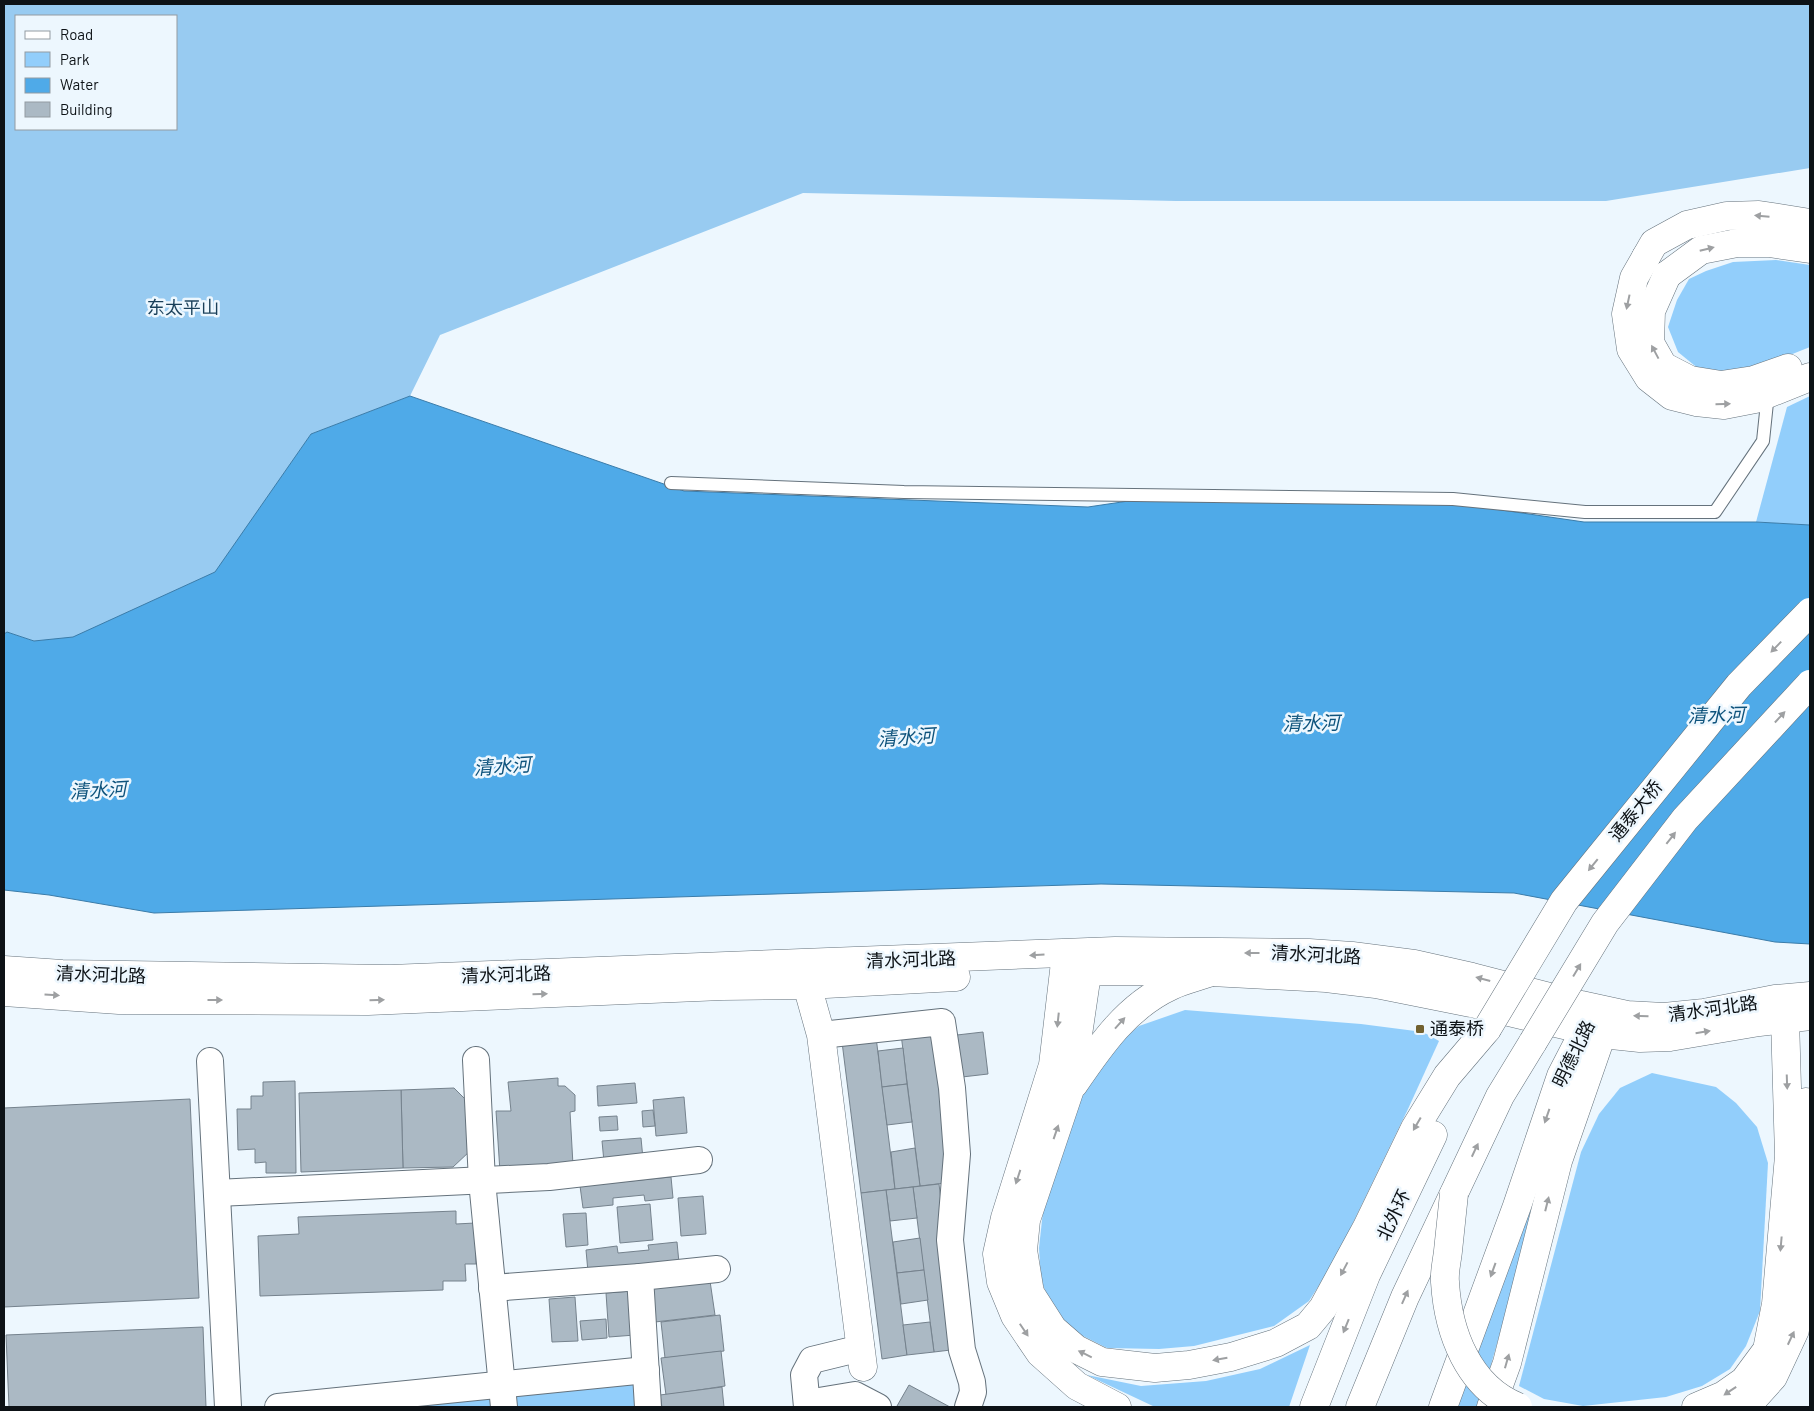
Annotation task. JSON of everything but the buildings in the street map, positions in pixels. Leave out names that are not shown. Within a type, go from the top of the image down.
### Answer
[{"type":"main road","points":[[1810,223],[1759,216],[1727,216],[1687,225],[1654,243],[1634,278],[1626,314],[1631,349],[1649,378],[1672,396],[1696,402],[1724,405],[1755,399],[1767,385],[1810,359]]},
{"type":"main road","points":[[1810,249],[1769,243],[1738,242],[1701,250],[1667,275],[1651,311],[1650,343],[1663,366],[1690,380],[1721,384],[1754,380],[1767,385],[1810,377]]},
{"type":"main road","name":"通泰大桥","points":[[1487,1029],[1564,901],[1739,685],[1810,612]]},
{"type":"main road","points":[[1360,1407],[1405,1296],[1500,1096],[1605,923],[1685,819],[1810,684]]},
{"type":"main road","name":"清水河北路","points":[[4,970],[72,974],[390,979],[1077,963],[1309,953],[1414,964],[1462,974],[1595,1024]]},
{"type":"main road","points":[[1070,1090],[1077,963]]},
{"type":"main road","points":[[1077,963],[1053,1065],[1005,1218],[997,1254],[1001,1282],[1015,1316],[1040,1353],[1077,1386],[1116,1407]]},
{"type":"main road","name":"清水河北路","points":[[4,992],[119,1000],[368,1001],[722,986],[807,985],[1077,963],[1326,978],[1376,984],[1471,1003],[1595,1024],[1628,1015],[1664,1017],[1798,1007]]},
{"type":"main road","points":[[1211,972],[1171,986],[1138,1006],[1126,1016],[1101,1044],[1070,1090],[1026,1220],[1023,1250],[1030,1293],[1053,1329],[1076,1350],[1102,1362],[1155,1368],[1231,1357],[1276,1343],[1308,1326],[1323,1308],[1338,1282],[1415,1128],[1447,1076],[1487,1029]]},
{"type":"main road","points":[[807,985],[821,1035],[862,1358]]},
{"type":"main road","points":[[1746,1407],[1773,1377],[1795,1330],[1809,1139],[1798,1007]]},
{"type":"main road","points":[[1696,1407],[1724,1395],[1744,1381],[1767,1350],[1776,1304],[1789,1156],[1798,1007]]},
{"type":"main road","name":"明德北路","points":[[1443,1407],[1517,1206],[1560,1076],[1595,1024]]},
{"type":"main road","name":"明德北路","points":[[1491,1407],[1507,1363],[1595,1024]]},
{"type":"main road","name":"北外环","points":[[1314,1407],[1366,1275],[1429,1141],[1487,1029]]},
{"type":"main road","points":[[1454,1194],[1445,1280],[1451,1326],[1470,1368],[1485,1386],[1510,1404],[1518,1407]]},
{"type":"street","points":[[821,1035],[942,1022],[952,1088],[957,1154],[950,1240],[962,1350],[972,1382],[973,1392],[968,1407]]},
{"type":"street","points":[[476,1060],[482,1181],[502,1396]]},
{"type":"street","points":[[210,1061],[228,1407]]},
{"type":"street","points":[[217,1193],[549,1177],[699,1160]]},
{"type":"street","points":[[492,1288],[717,1270]]},
{"type":"street","points":[[640,1277],[648,1407]]},
{"type":"street","points":[[862,1358],[812,1360],[804,1376],[807,1405],[855,1395],[878,1407]]},
{"type":"street","points":[[278,1407],[502,1396],[646,1370]]},
{"type":"lane","points":[[671,483],[904,492],[1454,499],[1585,512],[1715,512],[1763,441],[1767,385]]},
{"type":"green space","name":"东太平山","points":[[4,4],[1810,4],[1810,168],[1606,201],[1176,201],[803,193],[440,335],[410,396],[311,434],[216,572],[69,640],[34,641],[7,632],[4,634]]},
{"type":"green space","points":[[1776,260],[1810,265],[1810,347],[1760,367],[1727,374],[1700,370],[1678,352],[1668,327],[1677,300],[1689,279],[1733,262]]},
{"type":"green space","points":[[1810,396],[1810,525],[1756,522],[1787,407]]},
{"type":"green space","points":[[1185,1010],[1361,1024],[1423,1032],[1439,1041],[1334,1262],[1309,1301],[1274,1326],[1194,1346],[1159,1349],[1107,1348],[1077,1333],[1052,1308],[1041,1280],[1039,1248],[1044,1202],[1083,1088],[1104,1055],[1139,1026]]},
{"type":"green space","points":[[1652,1073],[1716,1087],[1736,1103],[1757,1127],[1768,1163],[1760,1311],[1746,1346],[1730,1369],[1702,1386],[1666,1397],[1583,1406],[1544,1399],[1519,1386],[1581,1152],[1599,1114],[1620,1088]]},
{"type":"green space","points":[[1534,1195],[1539,1196],[1479,1407],[1454,1407]]},
{"type":"green space","points":[[1310,1345],[1289,1407],[1155,1407],[1087,1375],[1141,1386],[1206,1381],[1260,1369]]},
{"type":"green space","points":[[633,1382],[641,1407],[511,1407],[516,1392]]},
{"type":"green space","points":[[488,1396],[494,1400],[495,1407],[365,1407]]},
{"type":"water","name":"清水河","points":[[410,396],[684,491],[1088,507],[1142,499],[1460,504],[1584,522],[1756,522],[1810,525],[1810,944],[1775,942],[1514,893],[1101,884],[154,913],[49,895],[4,890],[4,634],[7,632],[34,641],[73,637],[215,572],[311,434]]},
{"type":"place","name":"通泰桥","points":[[1420,1029]]}]
